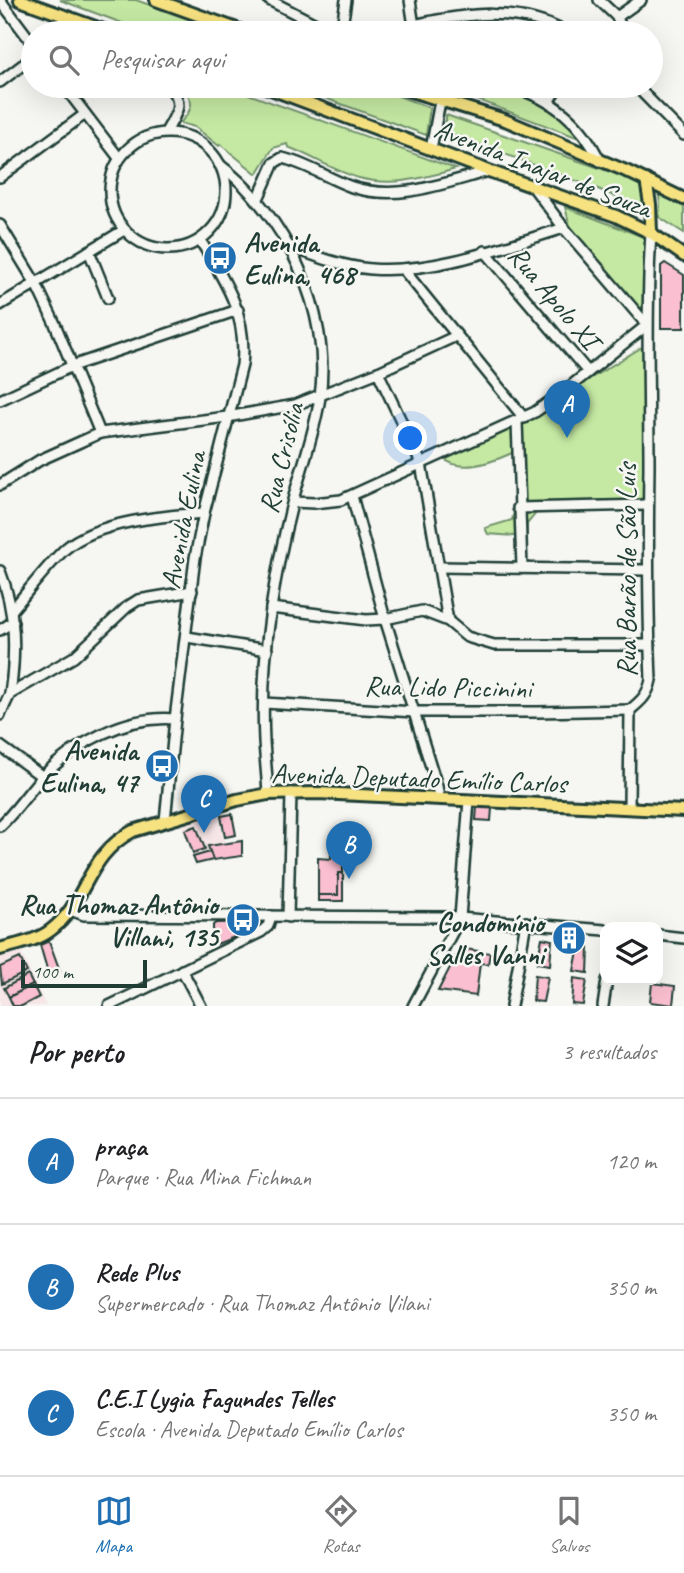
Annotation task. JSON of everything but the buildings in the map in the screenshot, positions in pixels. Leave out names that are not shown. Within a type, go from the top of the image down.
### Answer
[{"type":"main road","points":[[20,0],[79,21]]},
{"type":"main road","points":[[161,1],[215,21]]},
{"type":"main road","name":"Avenida Inajar de Souza","points":[[295,98],[534,188],[591,206],[651,233],[684,256]]},
{"type":"main road","name":"Avenida Inajar de Souza","points":[[433,98],[505,120],[684,199]]},
{"type":"main road","points":[[646,180],[651,233]]},
{"type":"main road","name":"Avenida Deputado Emílio Carlos","points":[[0,949],[43,936],[61,922],[70,911],[94,865],[108,847],[133,831],[237,800],[291,793],[684,811]]},
{"type":"street","points":[[0,0],[21,28]]},
{"type":"street","points":[[269,0],[310,21]]},
{"type":"street","points":[[337,0],[344,11]]},
{"type":"street","points":[[343,21],[346,0]]},
{"type":"street","points":[[410,0],[413,21]]},
{"type":"street","points":[[599,0],[618,21]]},
{"type":"street","points":[[617,17],[641,0]]},
{"type":"street","points":[[442,21],[460,16],[495,13],[537,21]]},
{"type":"street","points":[[0,82],[21,66]]},
{"type":"street","points":[[73,98],[119,158]]},
{"type":"street","points":[[166,132],[179,105],[178,98]]},
{"type":"street","points":[[431,149],[440,101],[446,98]]},
{"type":"street","points":[[538,98],[548,102],[581,128],[600,161]]},
{"type":"street","points":[[548,102],[550,98]]},
{"type":"street","points":[[648,98],[684,135]]},
{"type":"street","points":[[0,177],[85,114]]},
{"type":"street","points":[[166,132],[182,134],[210,151],[225,180],[226,197],[213,228],[200,240],[177,248],[152,247],[124,230],[114,213],[109,195],[111,176],[119,158],[132,145],[148,136],[166,132]]},
{"type":"street","points":[[258,199],[274,163],[282,158],[351,186],[384,192],[415,191],[489,171]]},
{"type":"street","name":"Rua Crisólia","points":[[219,164],[244,183],[258,199],[289,246],[311,299],[318,333],[321,369],[320,396],[293,502],[271,608],[264,703],[268,794]]},
{"type":"street","points":[[293,502],[329,502],[352,496],[520,420],[547,404],[647,325],[564,228],[534,188]]},
{"type":"street","points":[[0,225],[36,284],[100,433]]},
{"type":"street","points":[[289,246],[342,264],[370,269],[403,270],[485,251],[564,228]]},
{"type":"street","points":[[0,305],[124,230]]},
{"type":"street","name":"Rua Barão de São Luís","points":[[629,807],[630,709],[642,700],[649,690],[647,325],[651,233]]},
{"type":"street","name":"Avenida Eulina","points":[[165,821],[175,719],[204,513],[242,365],[244,347],[238,310],[225,281],[200,240]]},
{"type":"street","points":[[89,251],[108,298]]},
{"type":"street","name":"Rua Apolo XI","points":[[485,251],[588,373]]},
{"type":"street","points":[[403,270],[520,420],[519,508],[522,568]]},
{"type":"street","points":[[0,400],[72,366],[238,310]]},
{"type":"street","points":[[0,485],[40,460],[100,433],[227,417],[295,405],[378,372],[456,336]]},
{"type":"street","points":[[378,372],[421,463],[448,621]]},
{"type":"street","points":[[352,496],[385,619],[439,798]]},
{"type":"street","points":[[519,508],[648,505]]},
{"type":"street","points":[[12,610],[65,549],[81,538],[104,529],[143,520],[204,513]]},
{"type":"street","points":[[439,567],[647,570]]},
{"type":"street","points":[[0,571],[12,610],[14,670],[10,694],[0,715]]},
{"type":"street","points":[[10,694],[74,657],[103,628],[138,600],[192,590]]},
{"type":"street","points":[[271,608],[353,620],[385,619],[422,611],[448,621],[467,638],[484,644],[649,645]]},
{"type":"street","points":[[0,629],[13,622]]},
{"type":"street","points":[[187,637],[267,650]]},
{"type":"street","name":"Rua Lido Piccinini","points":[[264,703],[415,712],[630,709]]},
{"type":"street","points":[[0,826],[63,758],[101,734],[137,722],[175,719]]},
{"type":"street","points":[[0,746],[43,777]]},
{"type":"street","points":[[288,917],[291,793]]},
{"type":"street","points":[[413,1006],[460,918],[469,800]]},
{"type":"street","points":[[70,911],[84,915],[460,918],[600,929]]},
{"type":"street","points":[[109,1006],[261,932],[268,926],[271,916]]},
{"type":"street","points":[[511,1006],[526,922]]},
{"type":"street","points":[[663,936],[684,938]]},
{"type":"street","points":[[182,970],[201,1006]]},
{"type":"street","points":[[603,1006],[606,985]]},
{"type":"shaded area","points":[[219,815],[225,843],[242,841],[242,856],[196,864],[182,825]]},
{"type":"shaded area","points":[[21,952],[46,1006],[0,1006],[0,957]]},
{"type":"green space","points":[[60,0],[136,0],[195,21],[117,21]]},
{"type":"green space","points":[[190,98],[259,98],[456,169],[408,180],[371,181],[341,171],[288,147],[287,144],[273,148],[257,174],[195,127],[180,123],[190,109]]},
{"type":"green space","points":[[325,98],[404,98],[430,108],[426,135]]},
{"type":"green space","points":[[473,98],[535,98],[552,106],[587,141]]},
{"type":"green space","points":[[446,115],[631,179],[643,185],[648,211],[598,189],[446,132]]},
{"type":"green space","points":[[658,192],[684,207],[684,233],[659,217]]},
{"type":"green space","points":[[565,207],[654,241],[649,326],[570,226]]},
{"type":"green space","points":[[644,346],[651,500],[536,513],[527,524],[527,537],[488,534],[485,528],[512,520],[516,504],[514,452],[468,466],[449,462],[442,457],[515,424]]},
{"type":"place","name":"Avenida Eulina, 468","points":[[220,258]]},
{"type":"place","name":"praça","points":[[567,438]]},
{"type":"place","name":"Avenida Eulina, 47","points":[[162,766]]},
{"type":"place","name":"C.E.I Lygia Fagundes Telles","points":[[204,833]]},
{"type":"place","name":"Rede Plus","points":[[349,879]]},
{"type":"place","name":"Rua Thomaz Antônio Villani, 135","points":[[243,920]]},
{"type":"place","name":"Condomínio Salles Vanni","points":[[569,938]]}]
